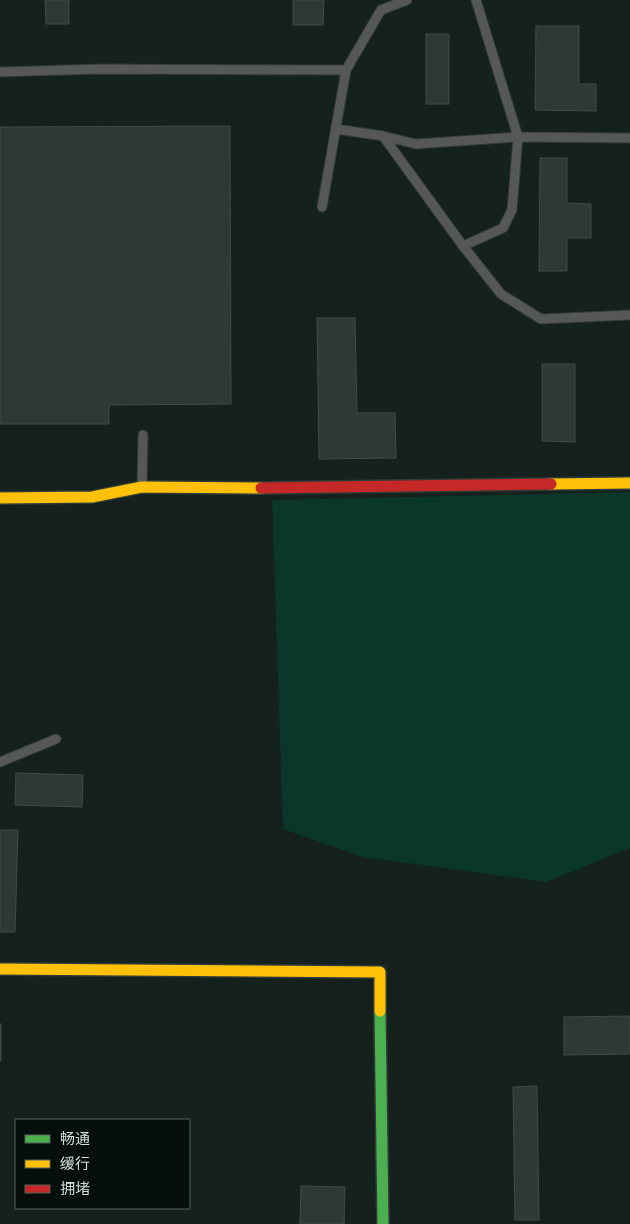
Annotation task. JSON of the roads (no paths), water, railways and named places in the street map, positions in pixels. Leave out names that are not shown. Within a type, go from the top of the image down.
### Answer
[{"type":"street","points":[[0,498],[92,497],[142,487],[208,490],[630,482]]},
{"type":"street","points":[[0,969],[380,972],[383,1224]]},
{"type":"lane","points":[[322,206],[346,70],[381,10],[407,0]]},
{"type":"lane","points":[[462,246],[503,228],[512,210],[518,137],[476,0]]},
{"type":"lane","points":[[0,72],[99,69],[346,70]]},
{"type":"lane","points":[[336,130],[383,136],[416,144],[518,137],[630,138]]},
{"type":"lane","points":[[383,136],[462,246],[501,294],[541,319],[630,315]]},
{"type":"lane","points":[[142,487],[143,435]]},
{"type":"lane","points":[[0,762],[56,740]]}]
